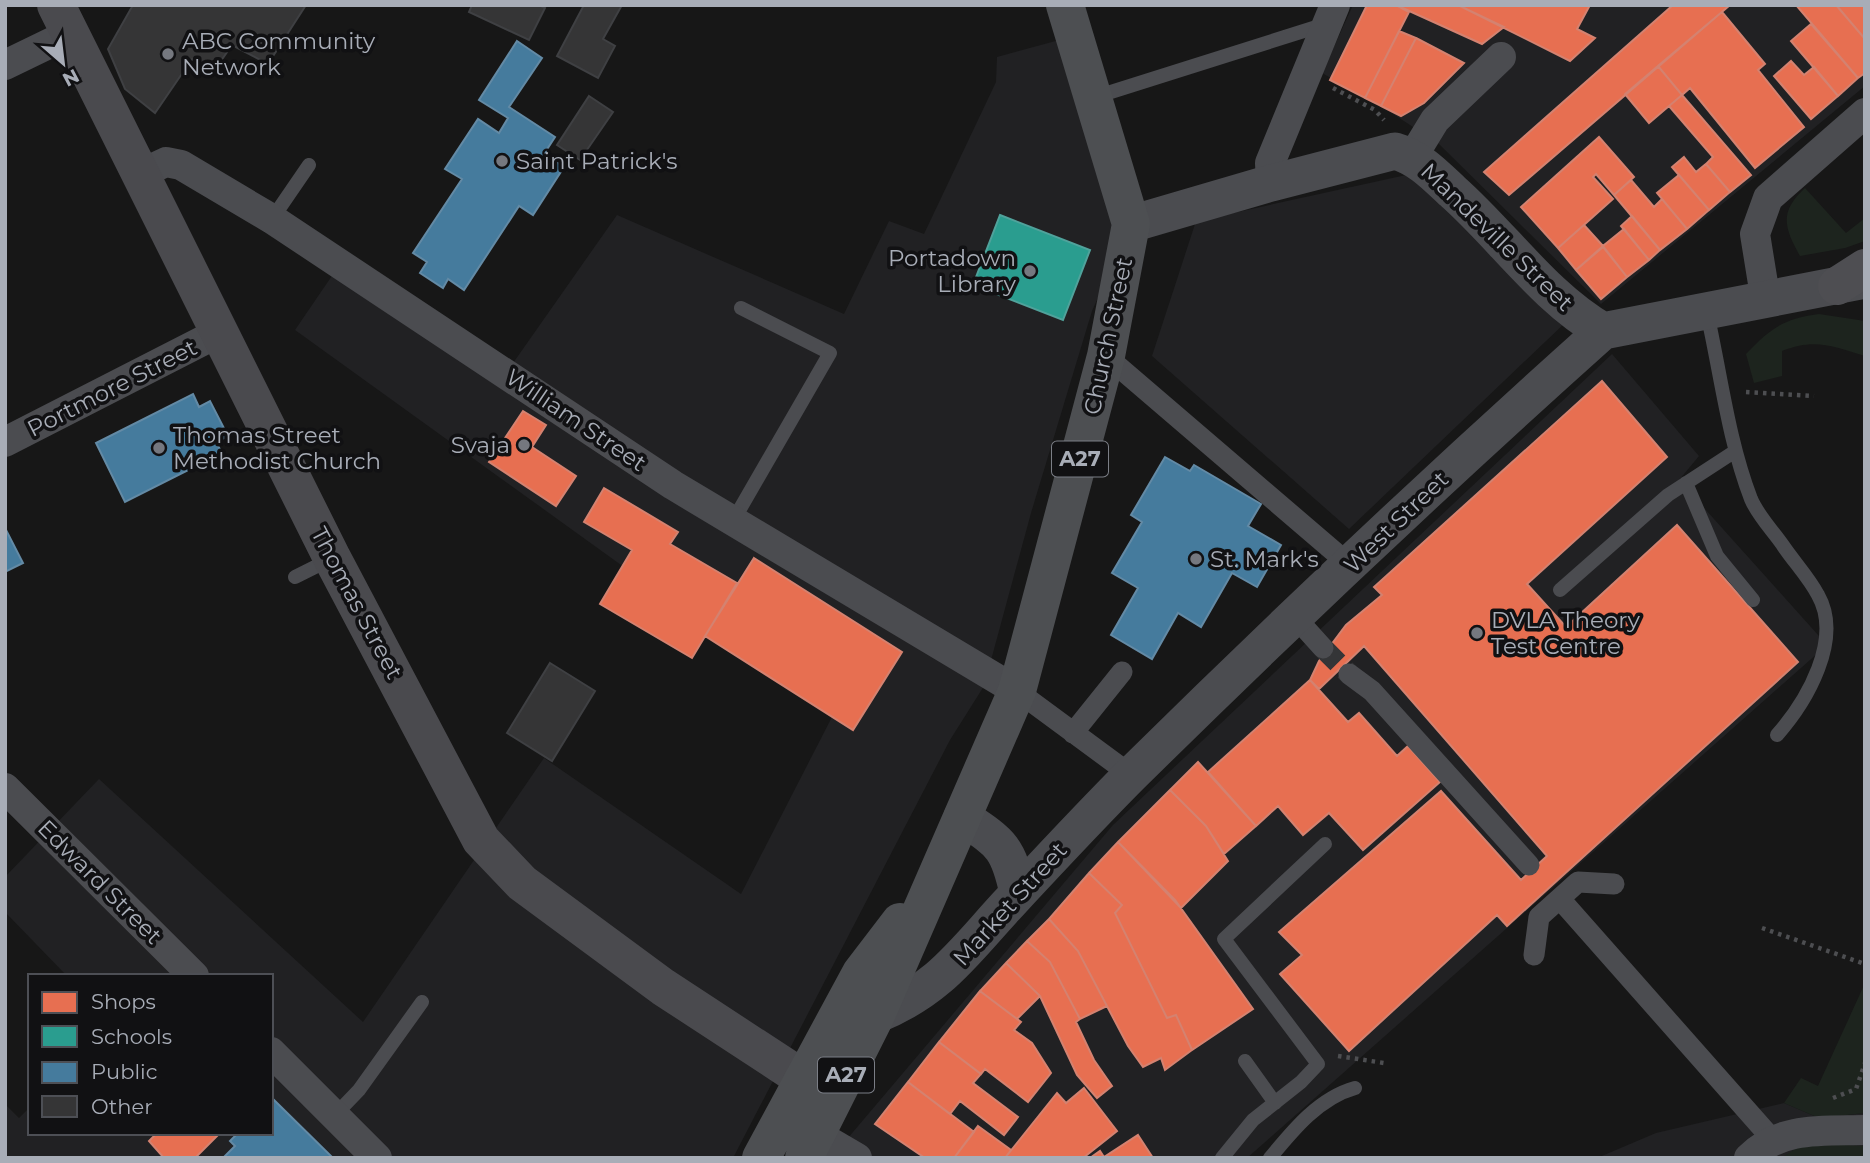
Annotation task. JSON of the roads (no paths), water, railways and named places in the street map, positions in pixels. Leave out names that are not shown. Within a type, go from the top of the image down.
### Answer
[{"type":"main road","name":"A27","points":[[1065,5],[1131,224]]},
{"type":"main road","name":"Thomas Street","points":[[63,20],[138,175],[332,558],[481,840],[522,883],[663,986],[802,1078]]},
{"type":"main road","name":"Church Street","points":[[1017,691],[1106,356],[1131,224]]},
{"type":"main road","name":"A27","points":[[810,1146],[876,1015],[1017,691]]},
{"type":"main road","name":"A27","points":[[761,1158],[861,973],[934,877]]},
{"type":"street","points":[[1270,183],[1270,163],[1331,14]]},
{"type":"street","points":[[5,65],[63,20]]},
{"type":"street","points":[[1413,156],[1435,120],[1501,57]]},
{"type":"street","points":[[1766,302],[1755,234],[1768,198],[1865,113]]},
{"type":"street","name":"Mandeville Street","points":[[1131,224],[1270,183],[1395,151],[1413,156],[1483,218],[1588,332]]},
{"type":"street","name":"William Street","points":[[138,175],[166,162],[181,165],[272,219],[673,485],[1017,691]]},
{"type":"street","points":[[1588,332],[1766,302],[1855,278]]},
{"type":"street","name":"West Street","points":[[1131,775],[1510,412],[1588,332]]},
{"type":"street","name":"Portmore Street","points":[[5,442],[218,333]]},
{"type":"street","points":[[1106,356],[1350,566]]},
{"type":"street","points":[[1295,617],[1324,648]]},
{"type":"street","points":[[1073,733],[1122,671]]},
{"type":"street","points":[[1349,674],[1372,691],[1529,865]]},
{"type":"street","points":[[1017,691],[1131,775]]},
{"type":"street","name":"Market Street","points":[[876,1015],[902,1004],[953,968],[1018,893],[1131,775]]},
{"type":"street","name":"Edward Street","points":[[5,788],[192,974]]},
{"type":"street","points":[[962,817],[997,840],[1011,860],[1018,893]]},
{"type":"street","points":[[1534,955],[1539,917],[1578,882],[1614,884]]},
{"type":"street","points":[[1560,899],[1773,1140]]},
{"type":"street","points":[[273,1054],[377,1158]]},
{"type":"street","points":[[1749,1158],[1773,1140],[1791,1133],[1865,1130]]},
{"type":"street","points":[[810,1146],[857,1158]]},
{"type":"lane","points":[[1093,98],[1331,14]]},
{"type":"lane","points":[[272,219],[309,165]]},
{"type":"lane","points":[[733,521],[830,353],[741,308]]},
{"type":"lane","points":[[1706,312],[1734,452],[1753,503],[1819,596],[1825,618],[1828,636],[1818,667],[1791,719],[1777,734]]},
{"type":"lane","points":[[1560,590],[1668,495],[1734,452]]},
{"type":"lane","points":[[1686,483],[1717,556],[1753,600]]},
{"type":"lane","points":[[295,577],[332,558]]},
{"type":"lane","points":[[1222,1158],[1253,1120],[1318,1064],[1224,939],[1325,844]]},
{"type":"lane","points":[[335,1115],[359,1090],[422,1002]]},
{"type":"lane","points":[[1245,1061],[1275,1103]]},
{"type":"lane","points":[[1270,1158],[1294,1130],[1336,1093],[1355,1088]]},
{"type":"tunnel","points":[[1323,648],[1349,674]]},
{"type":"place","name":"ABC Community Network","points":[[168,54]]},
{"type":"place","name":"Saint Patrick's","points":[[502,161]]},
{"type":"place","name":"Portadown Library","points":[[1030,271]]},
{"type":"place","name":"Svaja","points":[[524,445]]},
{"type":"place","name":"Thomas Street Methodist Church","points":[[159,448]]},
{"type":"place","name":"St. Mark's","points":[[1196,559]]},
{"type":"place","name":"DVLA Theory Test Centre","points":[[1477,633]]}]
